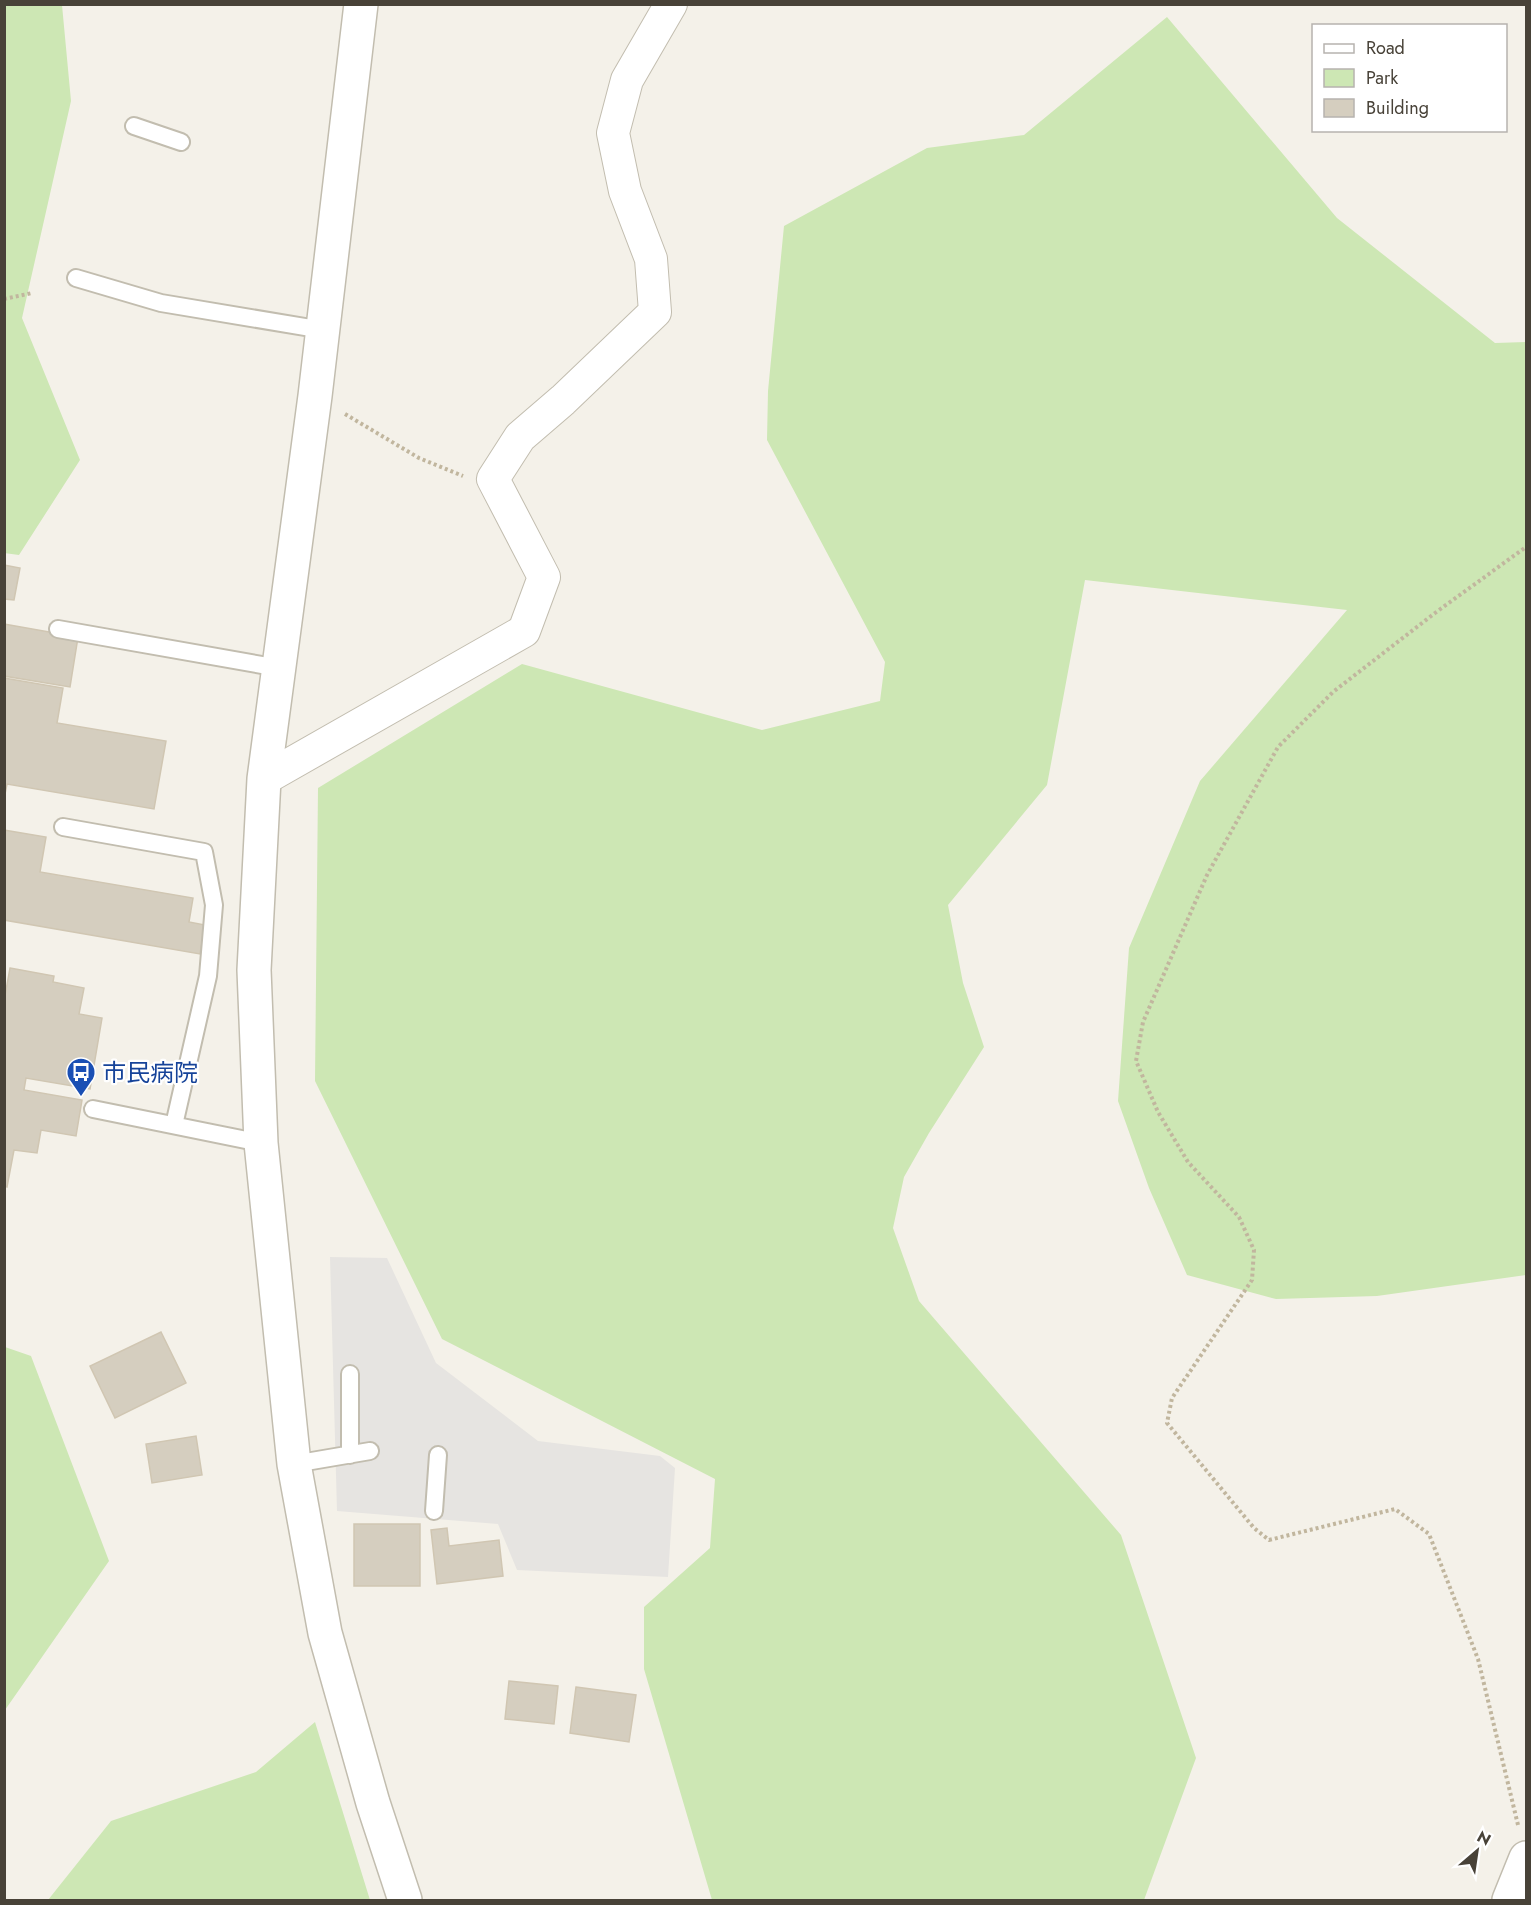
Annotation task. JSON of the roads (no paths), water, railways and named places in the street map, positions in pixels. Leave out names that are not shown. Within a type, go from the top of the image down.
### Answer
[{"type":"street","points":[[361,4],[315,396],[264,779],[254,970],[261,1143],[294,1464],[325,1633],[373,1803],[405,1900]]},
{"type":"street","points":[[264,779],[524,631],[544,578],[494,479],[520,437],[563,400],[655,312],[651,259],[625,191],[613,133],[627,80],[669,5]]},
{"type":"street","points":[[1509,1900],[1526,1858]]},
{"type":"lane","points":[[134,126],[181,142]]},
{"type":"lane","points":[[76,278],[161,303],[323,330]]},
{"type":"lane","points":[[58,630],[279,668]]},
{"type":"lane","points":[[63,827],[204,852],[214,905],[208,976],[174,1125]]},
{"type":"lane","points":[[93,1109],[261,1143]]},
{"type":"lane","points":[[350,1374],[350,1455]]},
{"type":"lane","points":[[294,1464],[370,1451]]},
{"type":"lane","points":[[434,1511],[438,1455]]},
{"type":"place","name":"市民病院","points":[[81,1098]]}]
